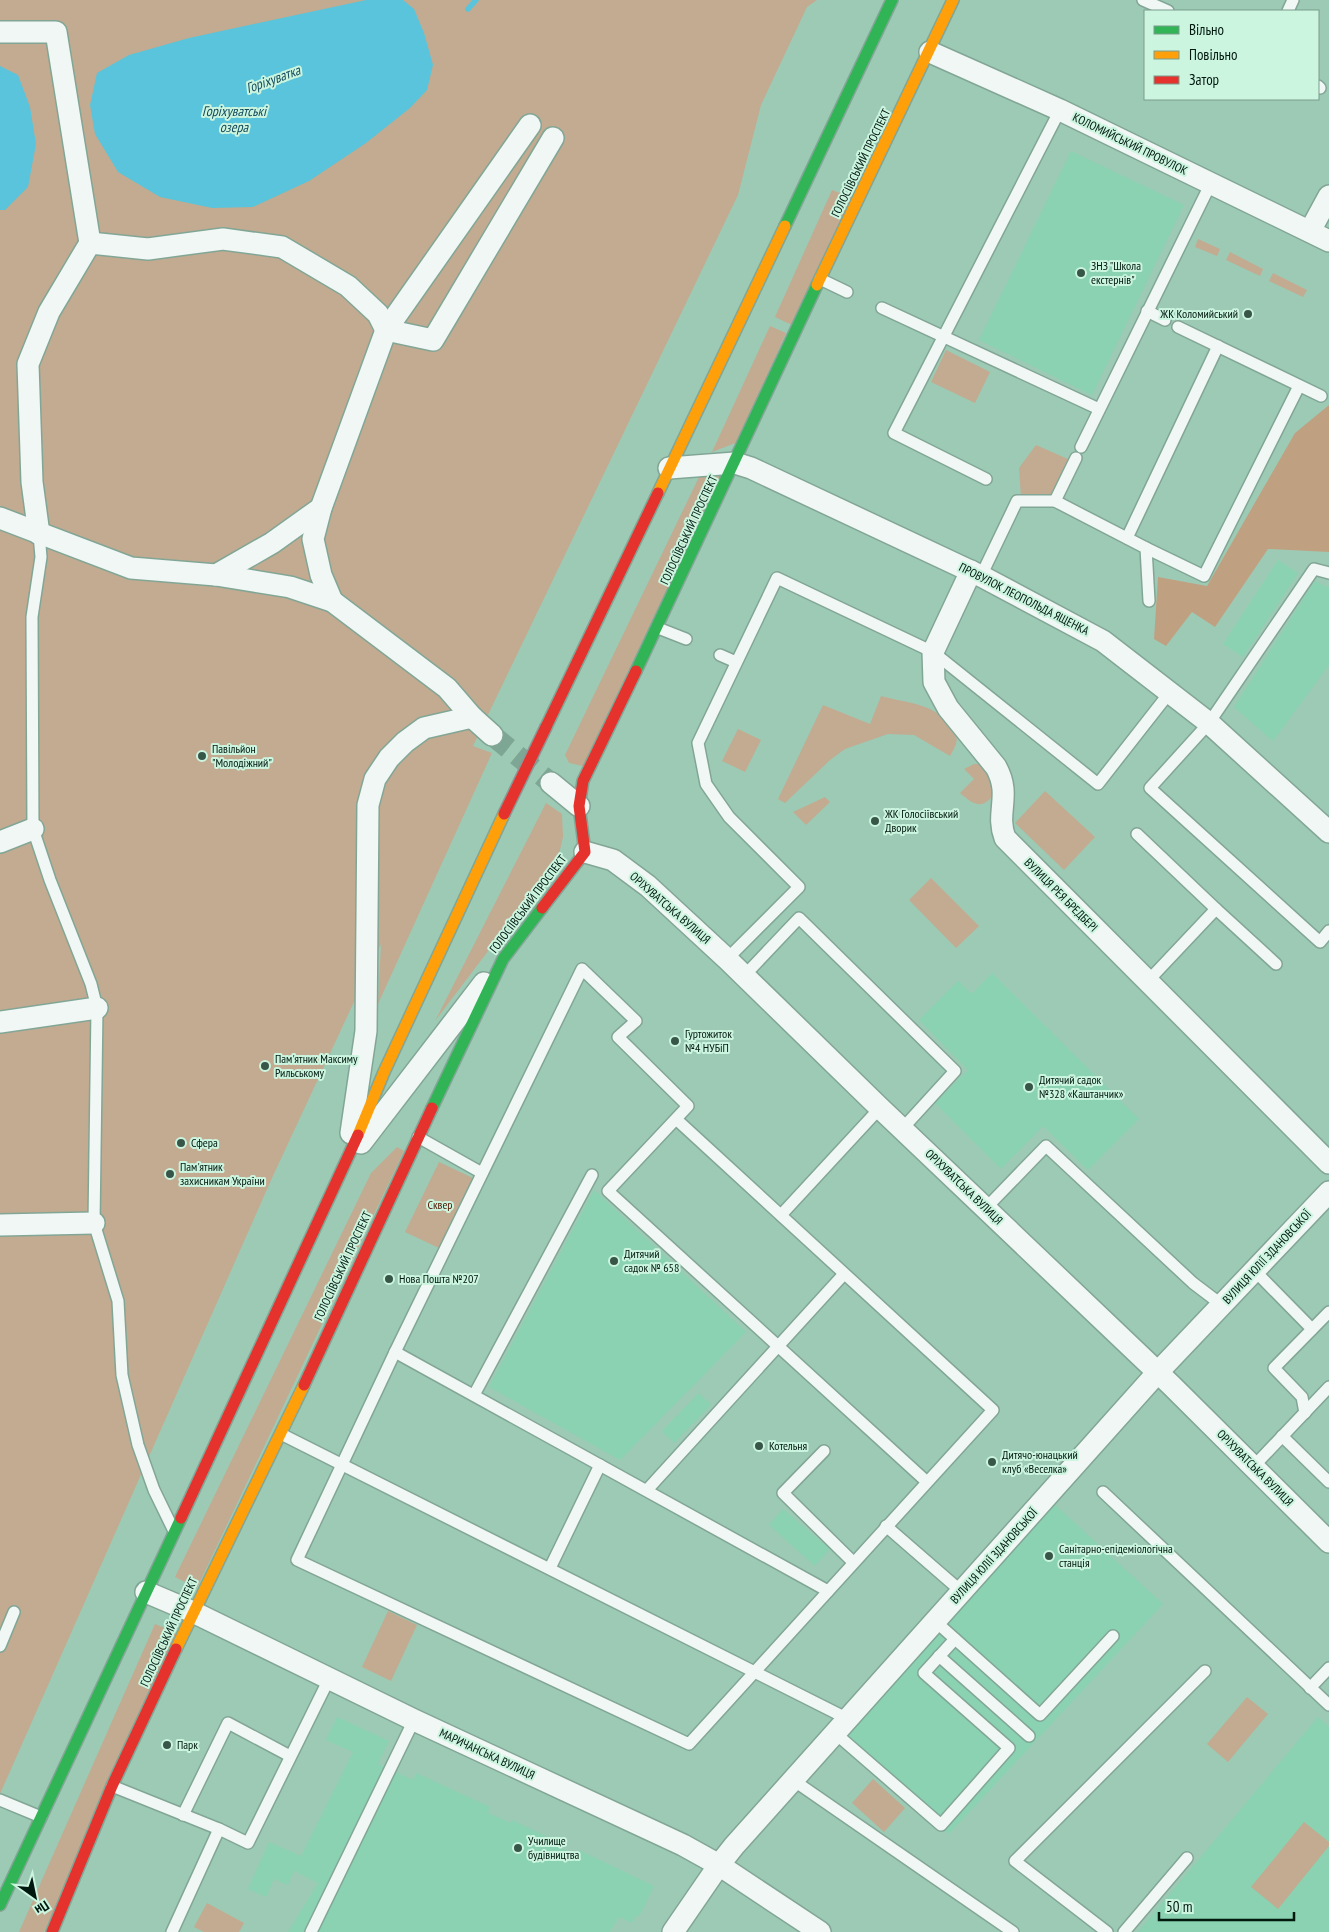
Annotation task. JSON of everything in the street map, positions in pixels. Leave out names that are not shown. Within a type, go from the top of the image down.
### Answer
[{"type":"main road","points":[[0,1905],[347,1161],[384,1072],[504,814],[892,0]]},
{"type":"main road","name":"ГОЛОСІЇВСЬКИЙ ПРОСПЕКТ","points":[[52,1932],[112,1786],[193,1612],[281,1434],[418,1137],[503,959],[585,852],[579,806],[583,781],[658,628],[820,279],[930,52],[953,0]]},
{"type":"street","points":[[0,32],[56,32],[90,243],[49,312],[28,364],[32,482],[39,534]]},
{"type":"street","name":"КОЛОМИЙСЬКИЙ ПРОВУЛОК","points":[[930,52],[1060,110],[1320,236]]},
{"type":"street","points":[[332,601],[321,575],[313,540],[321,508],[386,330],[530,125]]},
{"type":"street","points":[[386,330],[433,340],[553,138]]},
{"type":"street","points":[[1320,236],[1329,196]]},
{"type":"street","points":[[90,243],[148,249],[223,239],[282,247],[348,286],[378,314],[386,330]]},
{"type":"street","name":"ПРОВУЛОК ЛЕОПОЛЬДА ЯЩЕНКА","points":[[670,468],[735,462],[751,468],[976,574],[1103,641],[1209,723],[1329,831]]},
{"type":"street","points":[[216,575],[272,543],[321,508]]},
{"type":"street","points":[[0,518],[130,568],[216,575],[290,587],[332,601],[447,688],[472,717],[492,735]]},
{"type":"street","name":"ВУЛИЦЯ РЕЯ БРЕДБЕРІ","points":[[976,574],[933,652],[934,682],[948,708],[996,767],[1002,778],[1004,791],[1001,829],[1005,838],[1329,1163]]},
{"type":"street","points":[[347,1161],[366,1031],[368,805],[374,779],[389,758],[405,742],[424,728],[472,717]]},
{"type":"street","points":[[551,783],[579,806]]},
{"type":"street","points":[[0,842],[33,829]]},
{"type":"street","name":"ОРІХУВАТСЬКА ВУЛИЦЯ","points":[[585,852],[613,860],[648,886],[745,975],[880,1108],[1158,1372],[1329,1542]]},
{"type":"street","points":[[347,1161],[503,959]]},
{"type":"street","points":[[0,1022],[97,1008]]},
{"type":"street","name":"ВУЛИЦЯ ЮЛІЇ ЗДАНОВСЬКОЇ","points":[[673,1932],[719,1865],[793,1780],[1158,1372],[1329,1192]]},
{"type":"street","points":[[0,1225],[94,1223]]},
{"type":"street","name":"МАРИЧАНСЬКА ВУЛИЦЯ","points":[[146,1592],[193,1612],[414,1720],[683,1845],[719,1865],[809,1929]]},
{"type":"lane","points":[[1144,0],[1166,10]]},
{"type":"lane","points":[[986,479],[894,433],[1060,110]]},
{"type":"lane","points":[[1081,447],[1211,183]]},
{"type":"lane","points":[[820,279],[847,292]]},
{"type":"lane","points":[[882,308],[1099,409]]},
{"type":"lane","points":[[1147,311],[1165,320]]},
{"type":"lane","points":[[1178,326],[1320,396]]},
{"type":"lane","points":[[1127,538],[1218,346]]},
{"type":"lane","points":[[976,574],[1017,501],[1055,501],[1204,576],[1299,386]]},
{"type":"lane","points":[[1055,501],[1076,458]]},
{"type":"lane","points":[[39,534],[40,556],[32,618],[33,829],[50,880],[91,984],[97,1008],[94,1223],[118,1301],[122,1375],[138,1445],[154,1490],[174,1532]]},
{"type":"lane","points":[[1146,548],[1149,601]]},
{"type":"lane","points":[[1329,573],[1314,569],[1209,723],[1150,788],[1320,942],[1329,931]]},
{"type":"lane","points":[[727,959],[799,887],[729,817],[706,784],[698,743],[777,578],[933,652],[1098,784],[1170,692]]},
{"type":"lane","points":[[658,628],[686,639]]},
{"type":"lane","points":[[720,655],[736,662]]},
{"type":"lane","points":[[1137,834],[1276,964]]},
{"type":"lane","points":[[1148,981],[1216,909]]},
{"type":"lane","points":[[745,975],[799,918],[806,924],[956,1071],[903,1128]]},
{"type":"lane","points":[[676,1119],[993,1410],[689,1744],[297,1560],[395,1352],[582,969],[636,1021],[618,1037],[688,1106],[608,1191],[927,1482]]},
{"type":"lane","points":[[781,1215],[880,1108]]},
{"type":"lane","points":[[418,1137],[482,1173]]},
{"type":"lane","points":[[986,1208],[1046,1146],[1197,1286],[1222,1305]]},
{"type":"lane","points":[[474,1395],[592,1175]]},
{"type":"lane","points":[[1255,1271],[1312,1329]]},
{"type":"lane","points":[[647,1490],[844,1274]]},
{"type":"lane","points":[[1305,1413],[1302,1396],[1274,1368],[1329,1312]]},
{"type":"lane","points":[[395,1352],[828,1591]]},
{"type":"lane","points":[[1254,1466],[1329,1388]]},
{"type":"lane","points":[[281,1434],[755,1671],[842,1726],[942,1824],[1009,1748],[924,1673],[955,1639]]},
{"type":"lane","points":[[1282,1436],[1329,1482]]},
{"type":"lane","points":[[824,1450],[783,1493],[853,1562]]},
{"type":"lane","points":[[550,1568],[600,1465]]},
{"type":"lane","points":[[1103,1492],[1329,1705]]},
{"type":"lane","points":[[886,1526],[962,1592]]},
{"type":"lane","points":[[0,1646],[14,1612]]},
{"type":"lane","points":[[935,1621],[1040,1715],[1113,1636]]},
{"type":"lane","points":[[940,1656],[1029,1736]]},
{"type":"lane","points":[[1310,1688],[1329,1668]]},
{"type":"lane","points":[[1108,1932],[1015,1861],[1205,1671]]},
{"type":"lane","points":[[112,1786],[219,1829],[248,1843],[329,1679]]},
{"type":"lane","points":[[311,1932],[414,1720]]},
{"type":"lane","points":[[183,1815],[228,1723],[290,1756]]},
{"type":"lane","points":[[793,1780],[1013,1932]]},
{"type":"lane","points":[[0,1800],[41,1817]]},
{"type":"lane","points":[[172,1932],[219,1829]]},
{"type":"lane","points":[[1124,1932],[1186,1858]]},
{"type":"shaded area","name":"ЗНЗ \"Школа екстернів\"","points":[[1071,151],[1184,205],[1092,395],[979,340]]},
{"type":"shaded area","points":[[1329,405],[1329,552],[1268,549],[1215,627],[1192,612],[1166,646],[1154,639],[1158,577],[1207,586],[1295,433]]},
{"type":"shaded area","points":[[1278,560],[1298,573],[1243,657],[1223,644]]},
{"type":"shaded area","points":[[1315,581],[1329,588],[1329,665],[1273,741],[1234,707]]},
{"type":"shaded area","name":"Дитячий садок №328 «Каштанчик»","points":[[992,973],[1139,1119],[1088,1170],[1043,1126],[1001,1169],[935,1103],[968,1070],[919,1020],[958,981],[972,994]]},
{"type":"shaded area","name":"Дитячий садок № 658","points":[[594,1190],[746,1332],[620,1460],[489,1387]]},
{"type":"shaded area","points":[[699,1393],[711,1405],[674,1443],[662,1431]]},
{"type":"shaded area","points":[[1052,1502],[1163,1604],[949,1834],[837,1739]]},
{"type":"shaded area","points":[[783,1509],[830,1549],[815,1566],[769,1525]]},
{"type":"shaded area","points":[[337,1717],[389,1741],[378,1764],[413,1780],[416,1773],[490,1807],[488,1813],[511,1823],[512,1820],[554,1840],[552,1844],[576,1855],[579,1850],[654,1886],[639,1917],[636,1915],[632,1923],[619,1917],[610,1932],[288,1932],[318,1883],[294,1871],[288,1885],[274,1879],[266,1897],[248,1889],[269,1842],[301,1856],[353,1752],[326,1740]]},
{"type":"shaded area","points":[[1318,1717],[1329,1727],[1329,1932],[1138,1932]]},
{"type":"green space","points":[[0,0],[817,0],[807,7],[761,105],[738,195],[473,746],[492,753],[378,1004],[381,944],[272,1178],[0,1794]]},
{"type":"green space","points":[[832,190],[852,198],[792,325],[775,317]]},
{"type":"green space","points":[[1198,239],[1220,249],[1217,256],[1195,247]]},
{"type":"green space","points":[[1230,252],[1263,269],[1260,276],[1226,260]]},
{"type":"green space","points":[[1273,273],[1307,290],[1303,297],[1269,281]]},
{"type":"green space","points":[[770,326],[786,333],[738,442],[712,452]]},
{"type":"green space","points":[[946,350],[990,372],[975,403],[931,382]]},
{"type":"green space","points":[[1036,445],[1070,460],[1053,497],[1021,497],[1019,468]]},
{"type":"green space","points":[[724,470],[583,766],[569,763],[565,755],[699,477]]},
{"type":"green space","points":[[881,696],[927,708],[943,717],[952,728],[957,739],[950,756],[914,735],[888,734],[845,749],[830,760],[785,803],[778,799],[823,705],[870,724]]},
{"type":"green space","points":[[738,729],[761,740],[745,772],[722,761]]},
{"type":"green space","points":[[974,764],[982,764],[990,772],[996,792],[983,804],[970,801],[960,793],[974,779],[964,769]]},
{"type":"green space","points":[[1045,791],[1095,837],[1064,870],[1015,823]]},
{"type":"green space","points":[[825,797],[830,802],[806,825],[793,812]]},
{"type":"green space","points":[[546,803],[562,814],[563,837],[558,859],[435,1021]]},
{"type":"green space","points":[[931,878],[979,926],[956,948],[909,900]]},
{"type":"green space","points":[[397,1147],[404,1151],[197,1588],[175,1577],[371,1173]]},
{"type":"green space","name":"Сквер","points":[[439,1162],[475,1179],[441,1249],[405,1232]]},
{"type":"green space","points":[[388,1611],[417,1625],[391,1681],[362,1667]]},
{"type":"green space","points":[[155,1624],[177,1633],[44,1932],[19,1932]]},
{"type":"green space","points":[[1247,1697],[1268,1714],[1228,1762],[1207,1744]]},
{"type":"green space","points":[[873,1779],[905,1808],[884,1832],[852,1803]]},
{"type":"green space","points":[[1304,1822],[1329,1842],[1329,1846],[1278,1909],[1251,1887]]},
{"type":"green space","points":[[207,1903],[244,1923],[239,1932],[204,1932],[194,1927]]},
{"type":"water","name":"Горіхуватські озера","points":[[366,0],[403,0],[414,9],[424,33],[433,65],[427,90],[410,108],[366,143],[309,181],[253,207],[212,208],[160,197],[118,172],[95,134],[90,105],[97,73],[129,55],[189,38]]},
{"type":"water","points":[[0,66],[18,75],[30,107],[36,144],[28,187],[5,210],[0,210]]},
{"type":"waterway","name":"Горіхуватка","points":[[468,9],[476,0]]},
{"type":"tunnel","points":[[492,735],[551,783]]},
{"type":"traffic: fast","points":[[785,226],[892,0]]},
{"type":"traffic: fast","points":[[636,671],[817,285]]},
{"type":"traffic: fast","points":[[432,1108],[503,959],[542,908]]},
{"type":"traffic: fast","points":[[0,1905],[181,1518]]},
{"type":"traffic: slow","points":[[817,285],[953,0]]},
{"type":"traffic: slow","points":[[658,493],[785,226]]},
{"type":"traffic: slow","points":[[358,1135],[384,1072],[504,814]]},
{"type":"traffic: slow","points":[[176,1649],[304,1385]]},
{"type":"traffic: jam","points":[[546,727],[658,493]]},
{"type":"traffic: jam","points":[[542,908],[585,852],[579,806],[583,781],[636,671]]},
{"type":"traffic: jam","points":[[504,814],[546,727]]},
{"type":"traffic: jam","points":[[304,1385],[432,1108]]},
{"type":"traffic: jam","points":[[181,1518],[358,1135]]},
{"type":"traffic: jam","points":[[52,1932],[112,1786],[176,1649]]},
{"type":"place","name":"ЗНЗ \"Школа екстернів\"","points":[[1081,273]]},
{"type":"place","name":"ЖК Коломийський","points":[[1248,314]]},
{"type":"place","name":"Павільйон \"Молодіжний\"","points":[[202,756]]},
{"type":"place","name":"ЖК Голосіївський Дворик","points":[[875,821]]},
{"type":"place","name":"Гуртожиток №4 НУБіП","points":[[675,1041]]},
{"type":"place","name":"Пам'ятник Максиму Рильському","points":[[265,1066]]},
{"type":"place","name":"Дитячий садок №328 «Каштанчик»","points":[[1029,1087]]},
{"type":"place","name":"Сфера","points":[[181,1143]]},
{"type":"place","name":"Пам'ятник захисникам України","points":[[170,1174]]},
{"type":"place","name":"Дитячий садок № 658","points":[[614,1261]]},
{"type":"place","name":"Нова Пошта №207","points":[[389,1279]]},
{"type":"place","name":"Котельня","points":[[759,1446]]},
{"type":"place","name":"Дитячо-юнацький клуб «Веселка»","points":[[992,1462]]},
{"type":"place","name":"Санітарно-епідеміологічна станція","points":[[1049,1556]]},
{"type":"place","name":"Парк","points":[[167,1745]]},
{"type":"place","name":"Училище будівництва","points":[[518,1848]]}]
